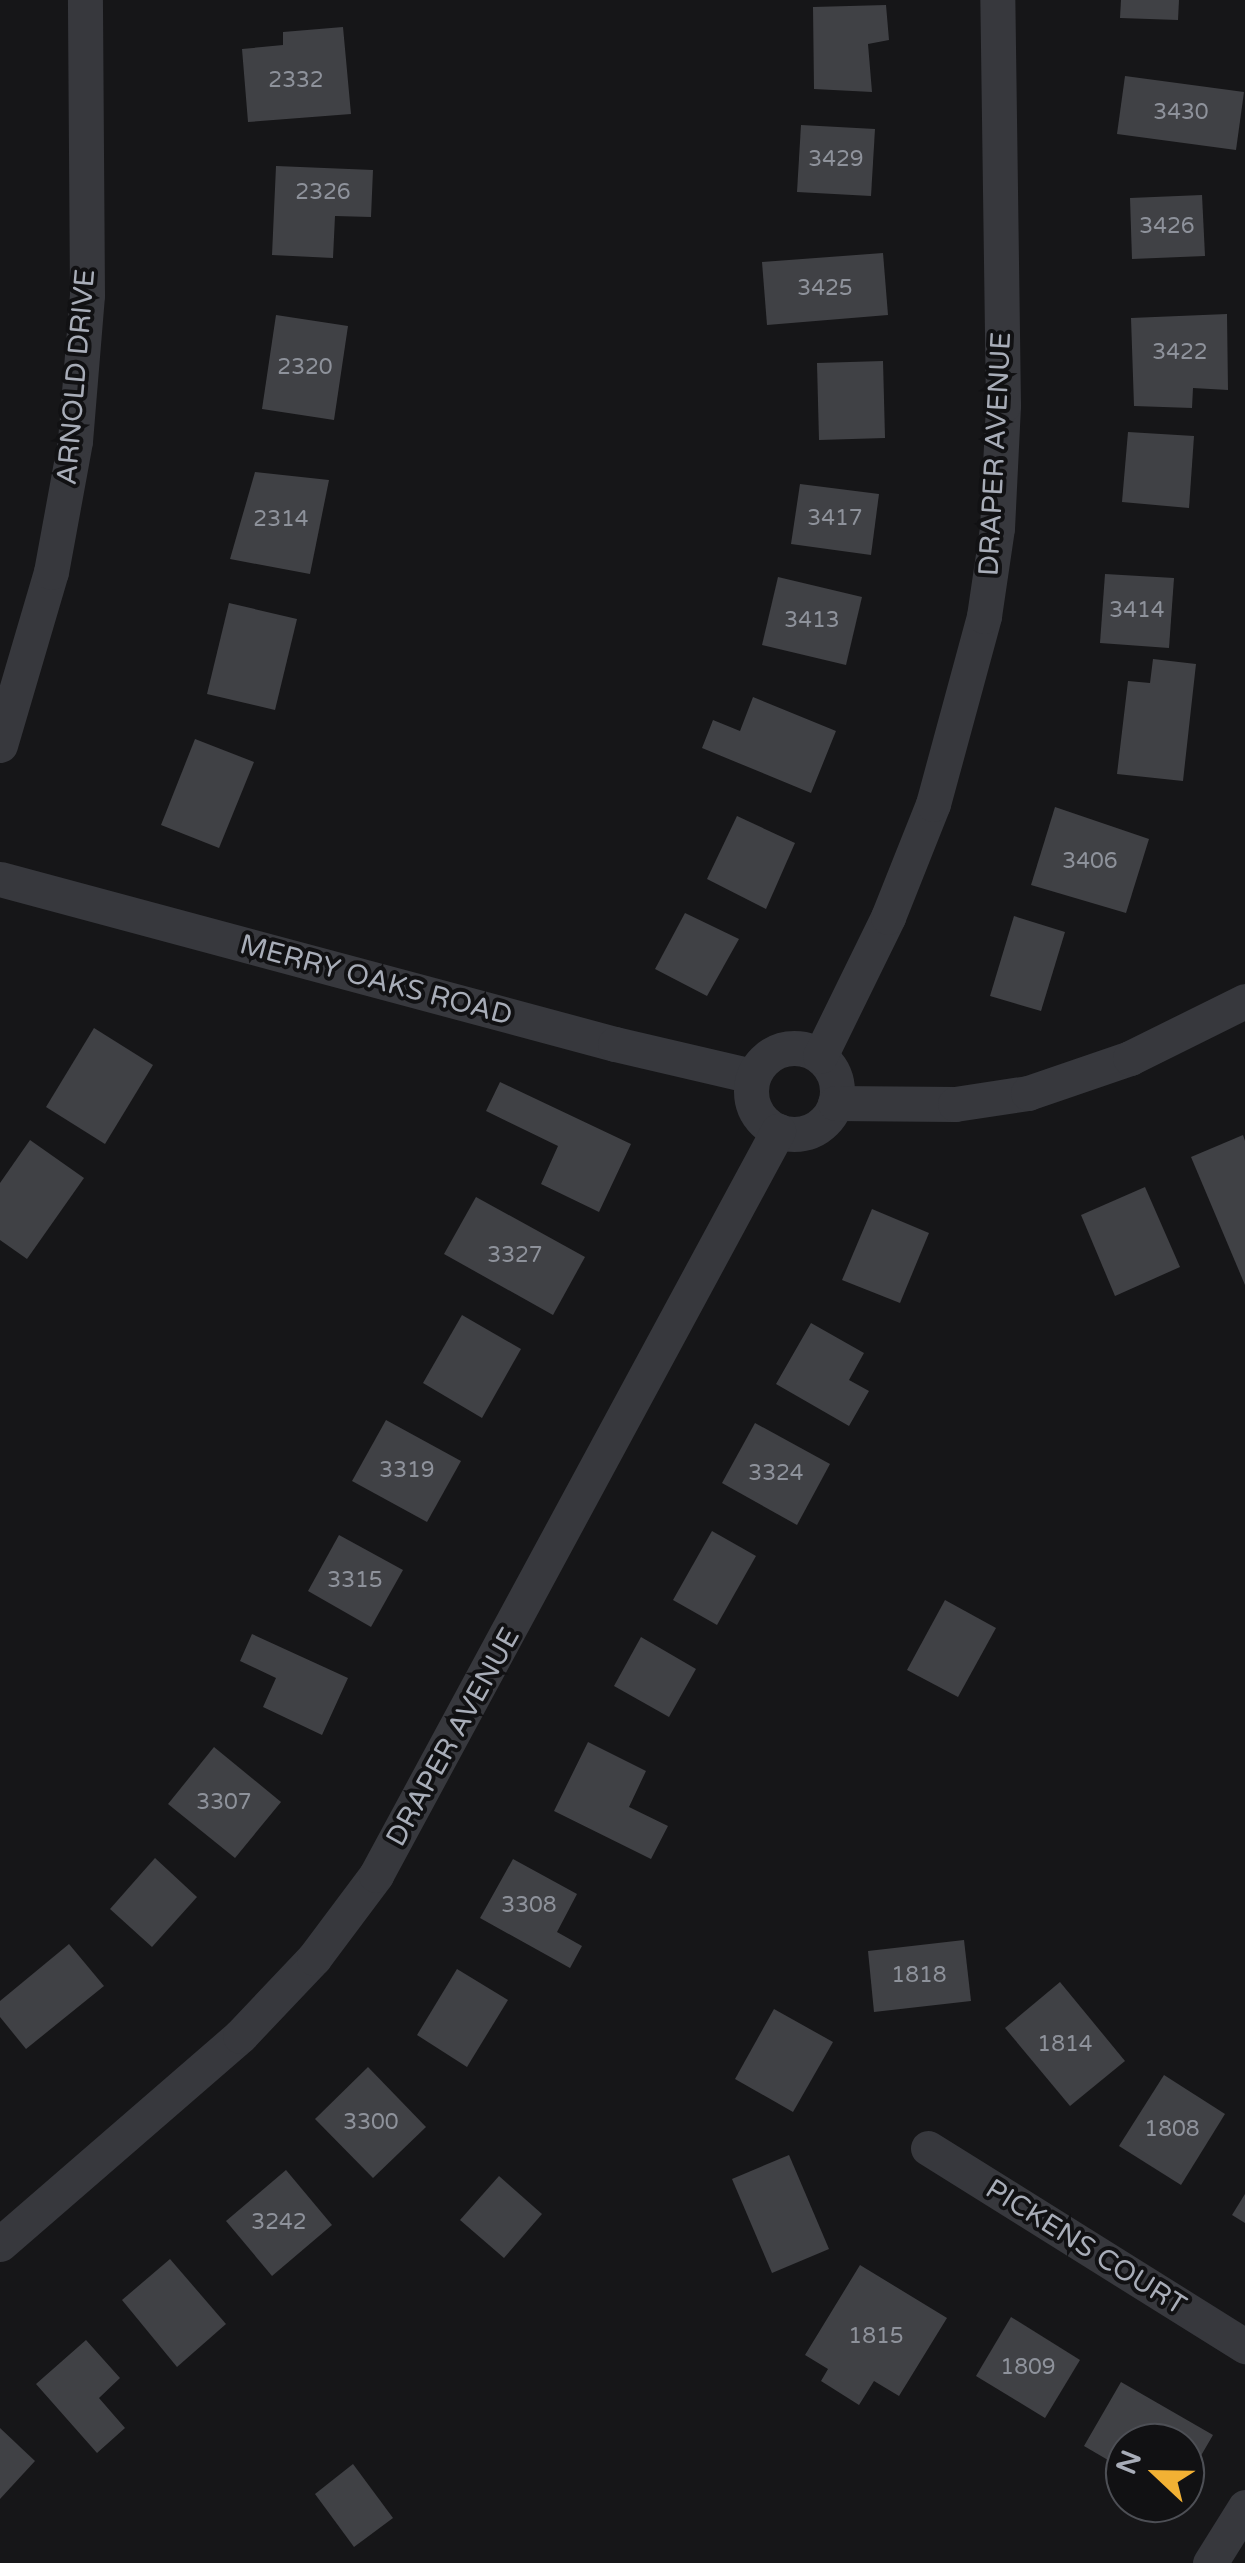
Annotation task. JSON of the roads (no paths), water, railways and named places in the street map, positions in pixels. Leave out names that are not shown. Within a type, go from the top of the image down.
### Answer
[{"type":"street","name":"ARNOLD DRIVE","points":[[0,745],[50,572],[75,441],[87,295],[84,0]]},
{"type":"street","name":"DRAPER AVENUE","points":[[820,1056],[888,917],[933,804],[984,616],[997,528],[1003,405],[997,0]]},
{"type":"street","name":"MERRY OAKS ROAD","points":[[0,880],[753,1076]]},
{"type":"street","points":[[836,1104],[955,1104],[1028,1093],[1130,1058],[1245,1001]]},
{"type":"street","points":[[794,1048],[820,1056],[835,1077],[836,1104],[819,1127],[792,1135],[766,1124],[752,1102],[753,1076],[760,1064],[782,1050],[794,1048]]},
{"type":"street","name":"DRAPER AVENUE","points":[[0,2244],[240,2036],[314,1958],[376,1876],[778,1131]]},
{"type":"street","name":"PICKENS COURT","points":[[928,2148],[1245,2346]]},
{"type":"street","points":[[1210,2563],[1245,2506]]}]
